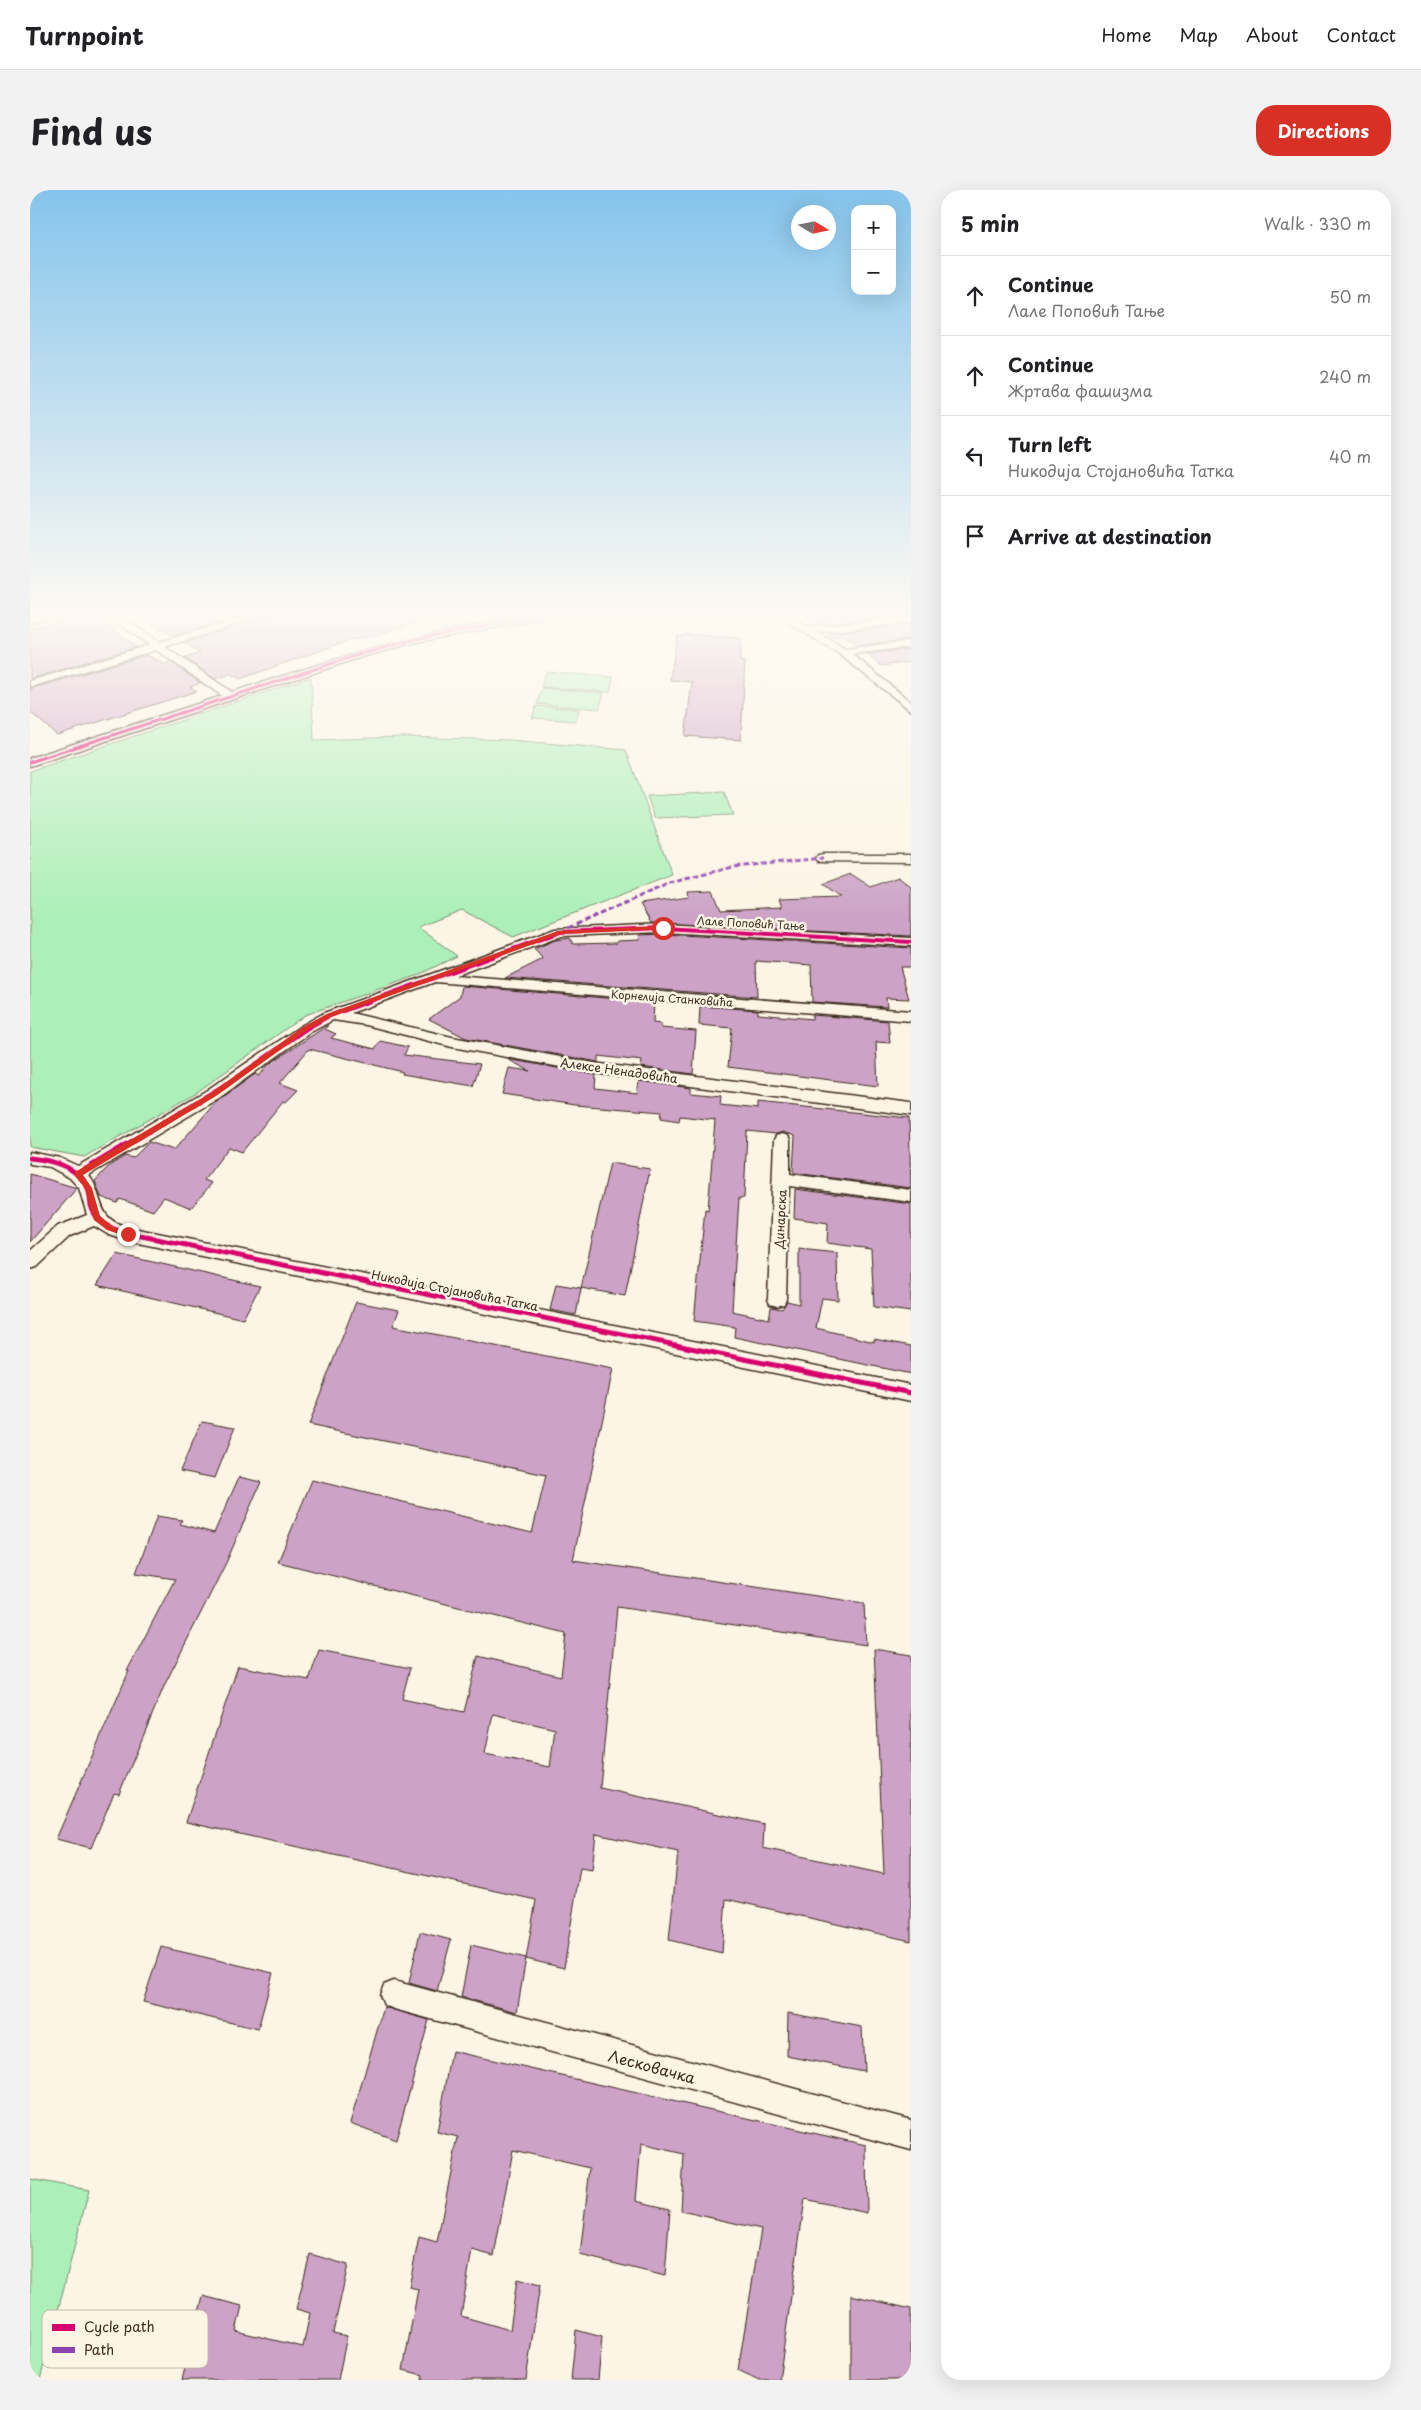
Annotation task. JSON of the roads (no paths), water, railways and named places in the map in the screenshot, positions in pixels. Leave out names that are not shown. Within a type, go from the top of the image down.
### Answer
[{"type":"street","points":[[30,762],[166,717]]},
{"type":"street","points":[[823,858],[911,858]]},
{"type":"street","name":"Лале Поповић Тање","points":[[78,1174],[213,1094],[306,1029],[329,1016],[560,932],[663,928],[911,942]]},
{"type":"street","name":"Корнелија Станковића","points":[[433,979],[911,1016]]},
{"type":"street","name":"Алексе Ненадовића","points":[[329,1016],[366,1020],[452,1042],[593,1068],[911,1110]]},
{"type":"street","name":"Динарска","points":[[777,1299],[782,1140]]},
{"type":"street","points":[[30,1158],[51,1162],[78,1174],[88,1188],[96,1218],[64,1231],[30,1262]]},
{"type":"street","points":[[782,1179],[911,1196]]},
{"type":"street","name":"Никодија Стојановића Татка","points":[[96,1218],[110,1228],[128,1234],[911,1393]]},
{"type":"street","name":"Лесковачка","points":[[394,1994],[911,2136]]}]
